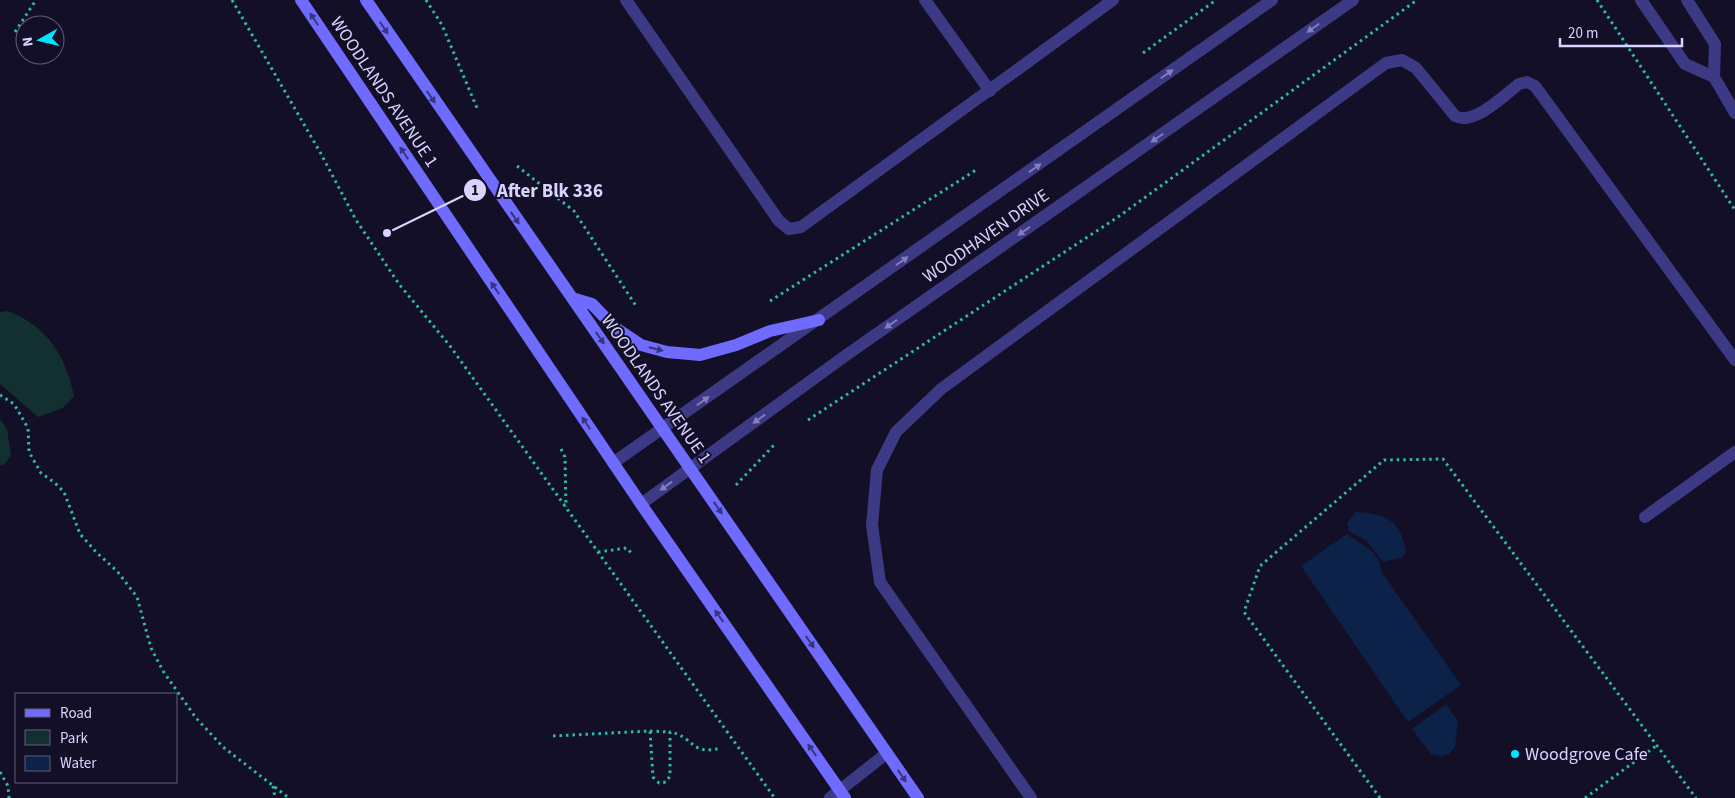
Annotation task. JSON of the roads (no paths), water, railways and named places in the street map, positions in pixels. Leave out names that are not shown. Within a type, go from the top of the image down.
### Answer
[{"type":"main road","name":"WOODLANDS AVENUE 1","points":[[301,0],[838,795]]},
{"type":"main road","name":"WOODLANDS AVENUE 1","points":[[366,0],[918,798]]},
{"type":"main road","points":[[572,298],[592,304],[614,327],[640,345],[667,352],[700,355],[736,345],[770,331],[819,320]]},
{"type":"street","points":[[626,0],[779,222],[789,229],[801,227],[1113,0]]},
{"type":"street","points":[[925,0],[990,91]]},
{"type":"street","name":"WOODHAVEN DRIVE","points":[[613,463],[1272,0]]},
{"type":"street","name":"WOODHAVEN DRIVE","points":[[641,504],[846,356],[1353,0]]},
{"type":"street","points":[[1641,0],[1685,64],[1714,77]]},
{"type":"street","points":[[1687,0],[1715,44],[1714,77],[1735,113]]},
{"type":"street","points":[[1031,798],[880,582],[872,525],[877,470],[896,432],[941,389],[1386,63],[1402,60],[1416,68],[1455,116],[1463,120],[1473,118],[1519,84],[1526,82],[1535,86],[1735,360]]},
{"type":"street","points":[[1645,517],[1735,452]]},
{"type":"street","points":[[838,795],[887,754]]},
{"type":"water","points":[[1356,512],[1375,514],[1390,520],[1400,532],[1404,541],[1406,552],[1403,557],[1383,562],[1367,541],[1349,531],[1347,523]]},
{"type":"water","points":[[1347,534],[1377,558],[1381,571],[1461,685],[1408,722],[1301,566]]},
{"type":"water","points":[[1446,704],[1458,721],[1455,747],[1449,754],[1441,756],[1431,754],[1412,729]]},
{"type":"place","name":"After Blk 336","points":[[387,233]]},
{"type":"place","name":"Woodgrove Cafe","points":[[1515,754]]}]
